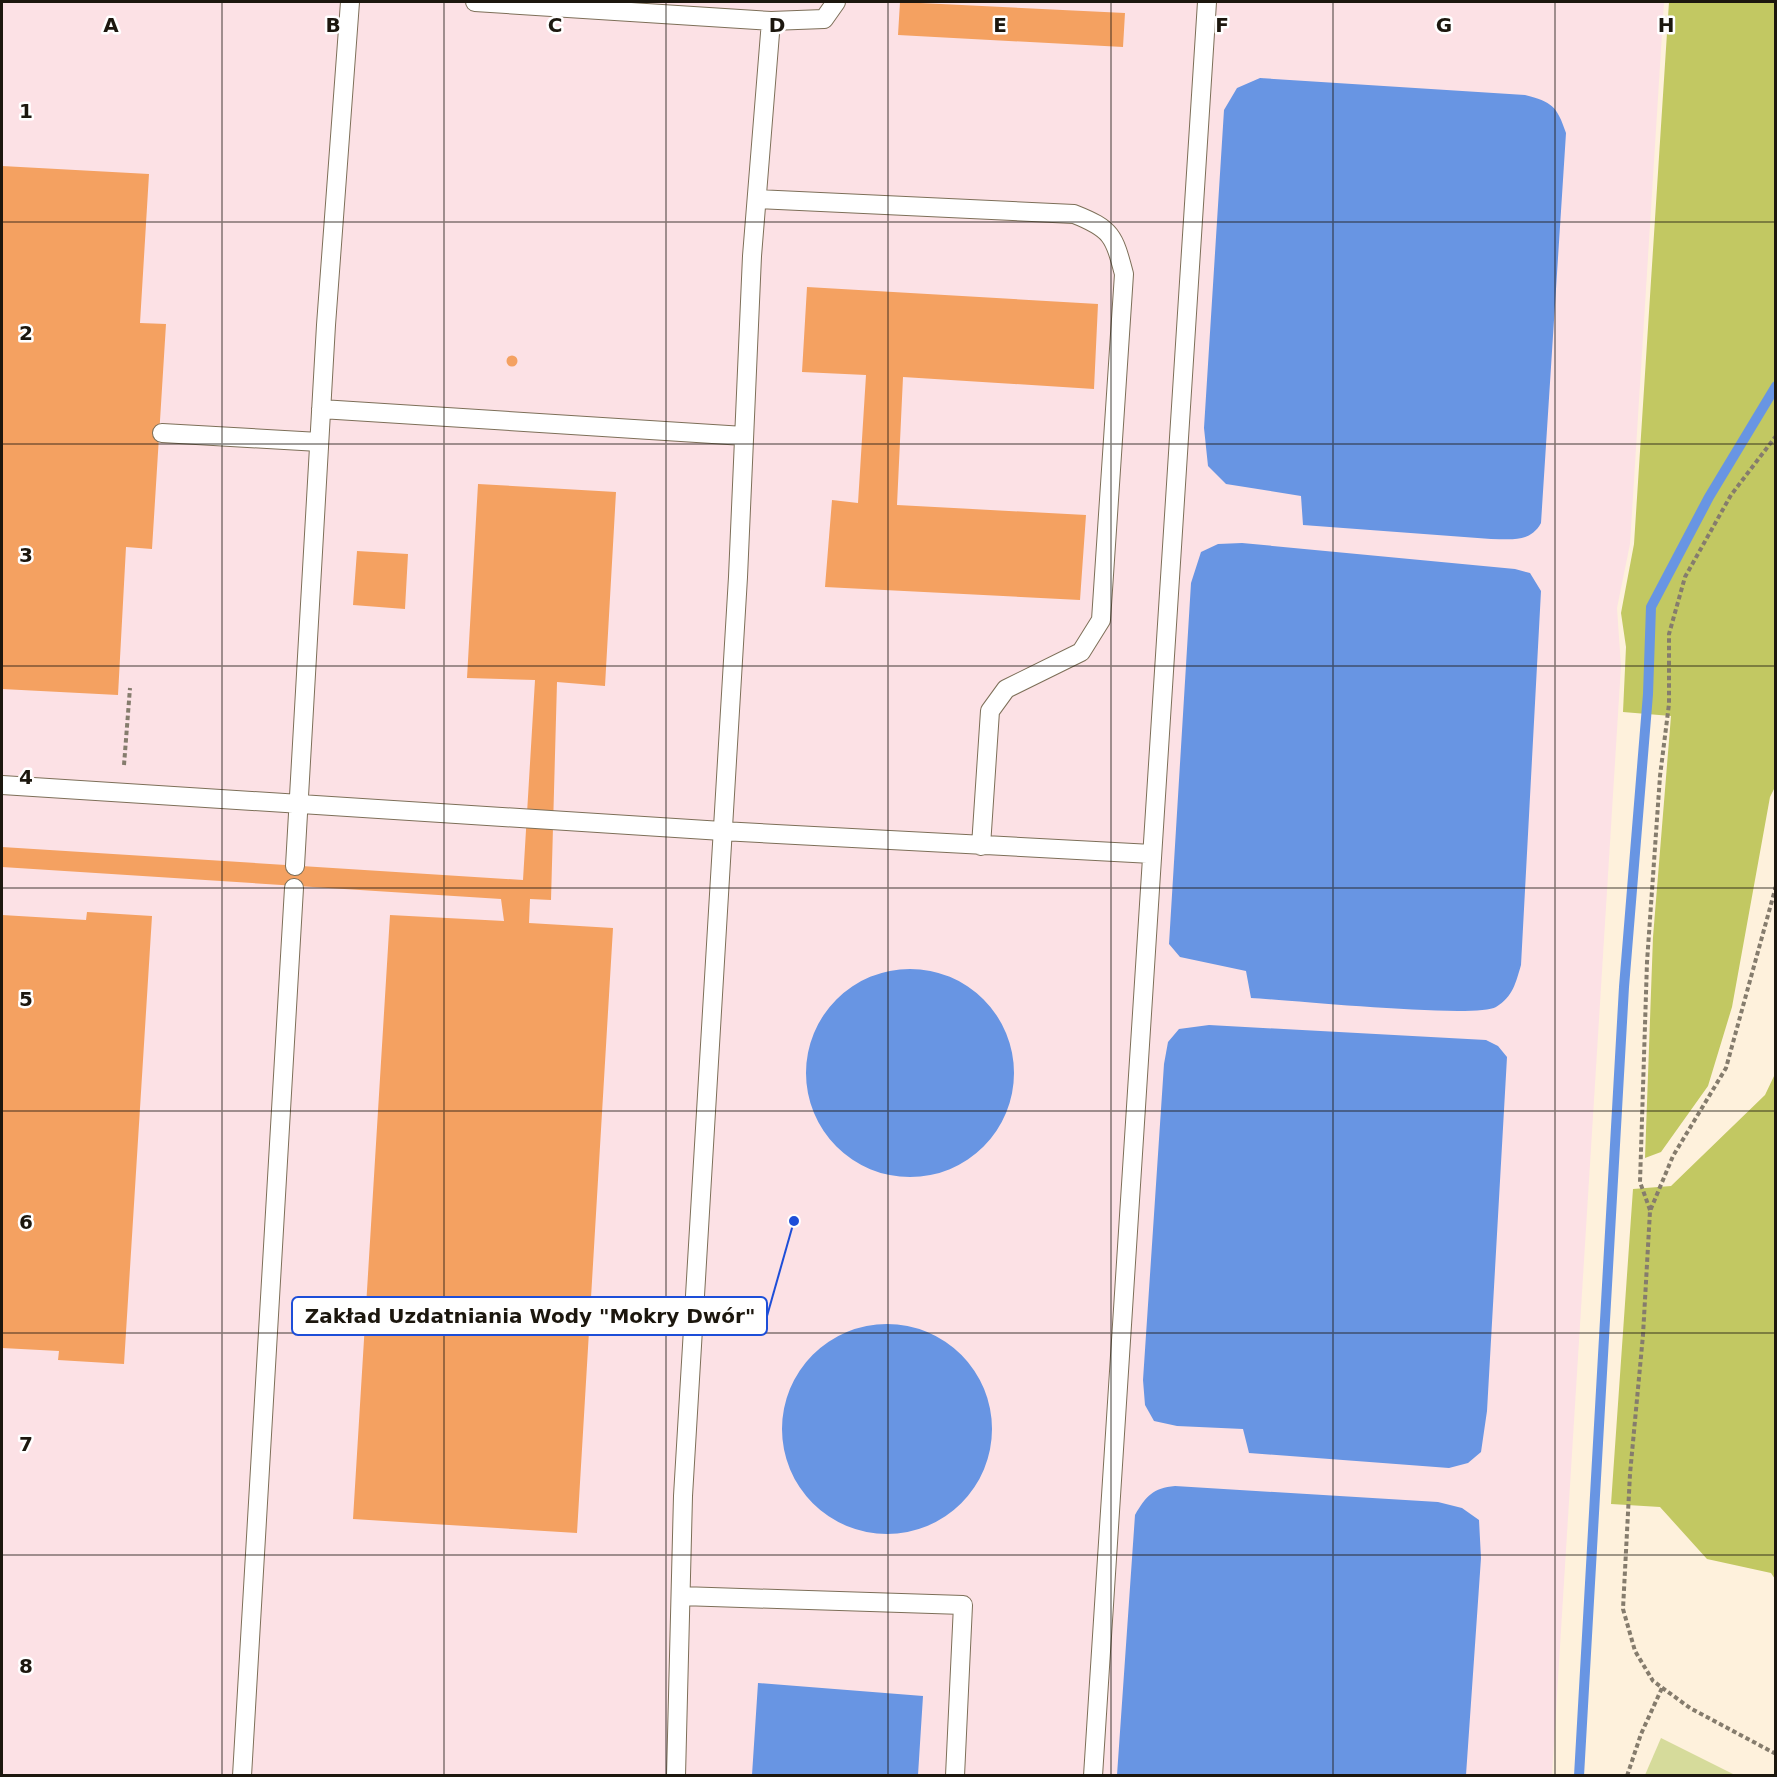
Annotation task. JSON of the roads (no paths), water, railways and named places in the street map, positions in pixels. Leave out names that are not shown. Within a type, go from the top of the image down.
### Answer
[{"type":"lane","points":[[296,866],[321,409],[350,2]]},
{"type":"lane","points":[[475,2],[771,21],[824,19],[836,2]]},
{"type":"lane","points":[[1093,1776],[1207,2]]},
{"type":"lane","points":[[676,1776],[683,1496],[758,199],[771,21]]},
{"type":"lane","points":[[758,199],[1074,214],[1097,223],[1115,240],[1124,274],[1101,620],[1081,652],[1006,689],[990,711],[981,846]]},
{"type":"lane","points":[[321,409],[744,436]]},
{"type":"lane","points":[[162,433],[319,442]]},
{"type":"lane","points":[[2,785],[301,806],[1152,854]]},
{"type":"lane","points":[[242,1776],[294,888]]},
{"type":"lane","points":[[681,1596],[963,1605],[955,1776]]},
{"type":"water","points":[[1260,78],[1525,95],[1552,106],[1560,117],[1566,133],[1541,523],[1526,537],[1491,539],[1303,525],[1301,496],[1226,484],[1208,466],[1204,428],[1224,110],[1237,88]]},
{"type":"water","points":[[1242,543],[1515,569],[1530,573],[1541,591],[1521,965],[1510,994],[1496,1007],[1481,1010],[1419,1010],[1251,998],[1246,971],[1180,957],[1169,944],[1191,583],[1201,552],[1218,544]]},
{"type":"water","points":[[910,969],[930,971],[950,977],[984,999],[1006,1033],[1012,1053],[1014,1073],[1012,1093],[1006,1113],[984,1147],[950,1169],[930,1175],[910,1177],[890,1175],[870,1169],[836,1147],[814,1113],[808,1093],[806,1073],[808,1053],[814,1033],[836,999],[870,977],[890,971]]},
{"type":"water","points":[[1209,1025],[1486,1040],[1498,1046],[1507,1057],[1487,1411],[1481,1452],[1468,1463],[1449,1468],[1249,1453],[1243,1429],[1177,1426],[1154,1421],[1145,1405],[1143,1380],[1164,1064],[1168,1042],[1179,1029]]},
{"type":"water","points":[[887,1324],[907,1326],[927,1332],[945,1342],[961,1355],[974,1371],[984,1389],[990,1409],[992,1429],[990,1449],[984,1469],[974,1487],[961,1503],[945,1516],[927,1526],[907,1532],[887,1534],[867,1532],[847,1526],[829,1516],[813,1503],[800,1487],[790,1469],[784,1449],[782,1429],[784,1409],[790,1389],[800,1371],[813,1355],[829,1342],[847,1332],[867,1326]]},
{"type":"water","points":[[1175,1486],[1438,1502],[1462,1508],[1479,1520],[1481,1558],[1466,1775],[1117,1775],[1135,1515],[1151,1494]]},
{"type":"water","points":[[758,1683],[923,1696],[918,1775],[752,1775]]},
{"type":"waterway","points":[[1579,1776],[1624,987],[1648,694],[1651,607],[1709,497],[1776,386]]},
{"type":"place","name":"Zakład Uzdatniania Wody \"Mokry Dwór\"","points":[[794,1221]]}]
